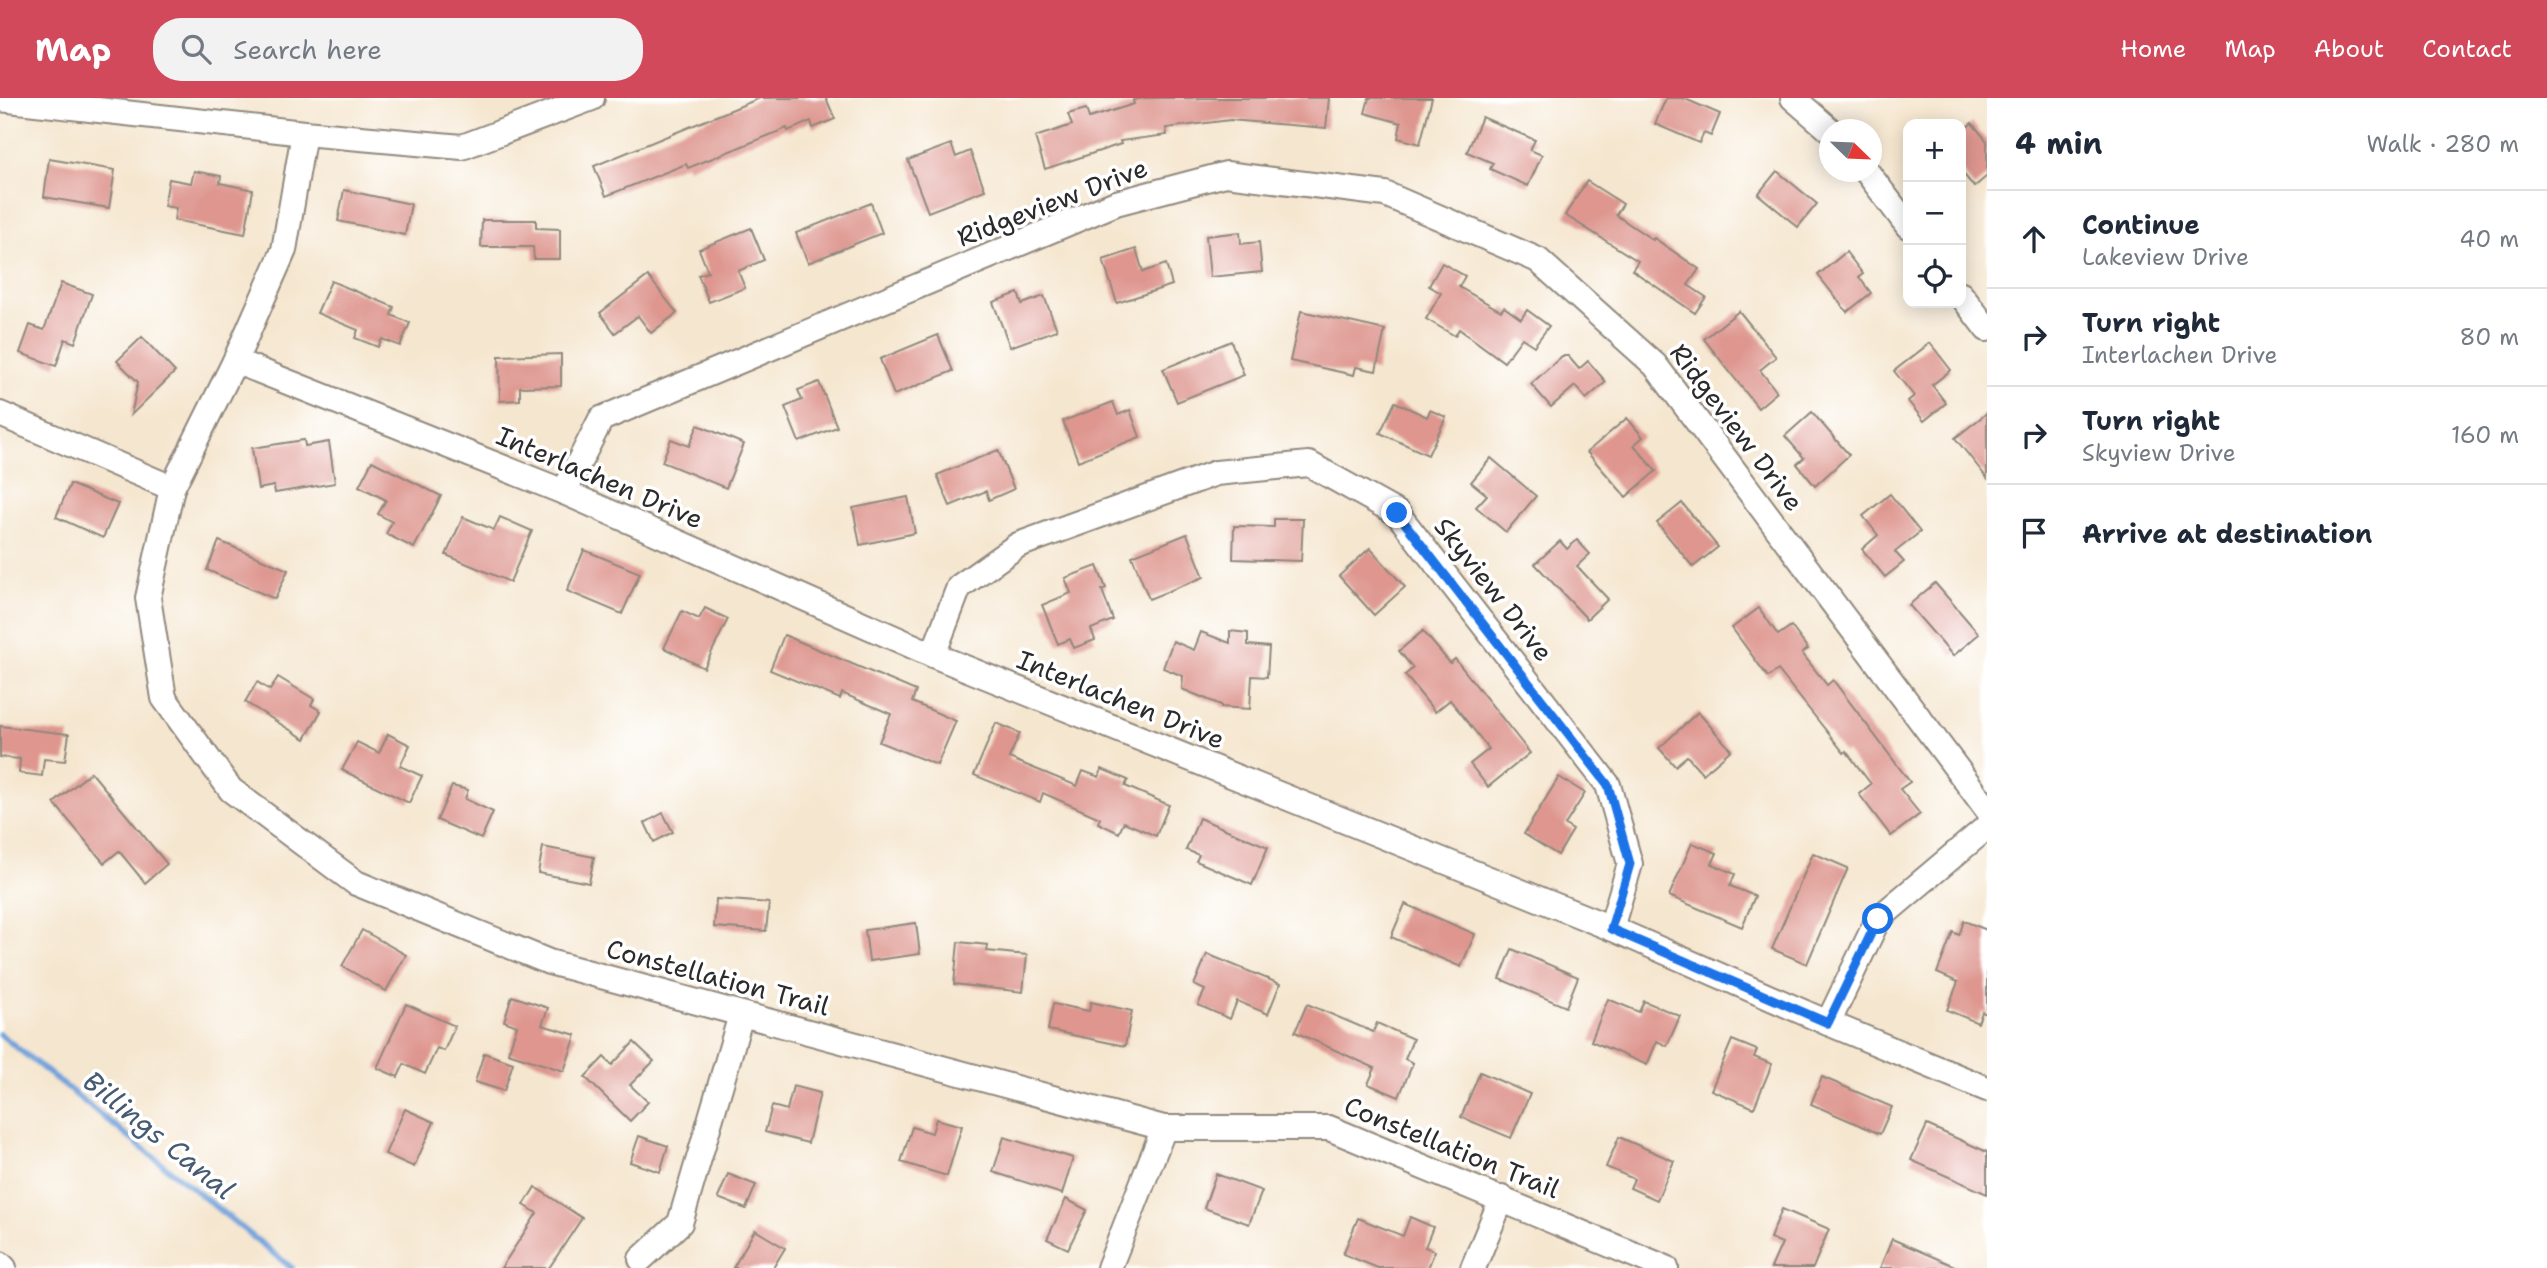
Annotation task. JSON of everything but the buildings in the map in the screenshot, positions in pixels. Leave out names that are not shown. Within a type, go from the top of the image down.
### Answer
[{"type":"street","points":[[0,99],[304,133],[462,147],[592,98]]},
{"type":"street","points":[[1793,98],[1819,120]]},
{"type":"street","name":"Constellation Trail","points":[[304,133],[284,250],[235,361],[172,488],[148,598],[164,698],[231,790],[356,883],[549,961],[1164,1128],[1329,1128],[1666,1268]]},
{"type":"street","name":"Ridgeview Drive","points":[[564,492],[601,419],[1116,204],[1226,174],[1385,194],[1538,260],[1655,365],[1987,809]]},
{"type":"street","points":[[1875,182],[1903,219]]},
{"type":"street","points":[[1966,302],[1987,329]]},
{"type":"street","name":"Interlachen Drive","points":[[235,361],[564,492],[933,654],[1611,929],[1987,1089]]},
{"type":"street","points":[[0,414],[172,488]]},
{"type":"street","name":"Skyview Drive","points":[[933,654],[959,587],[1018,545],[1216,473],[1309,464],[1397,513],[1608,785],[1630,864],[1611,929]]},
{"type":"street","points":[[1828,1023],[1878,919],[1987,827]]},
{"type":"street","points":[[641,1259],[680,1223],[741,1015]]},
{"type":"street","points":[[1109,1268],[1164,1128]]},
{"type":"street","points":[[1473,1268],[1502,1198]]},
{"type":"street","points":[[0,1264],[4,1268]]},
{"type":"waterway","name":"Billings Canal","points":[[0,1034],[292,1268]]},
{"type":"route","points":[[1397,513],[1608,785],[1630,864],[1611,929],[1828,1023],[1878,919]]}]
